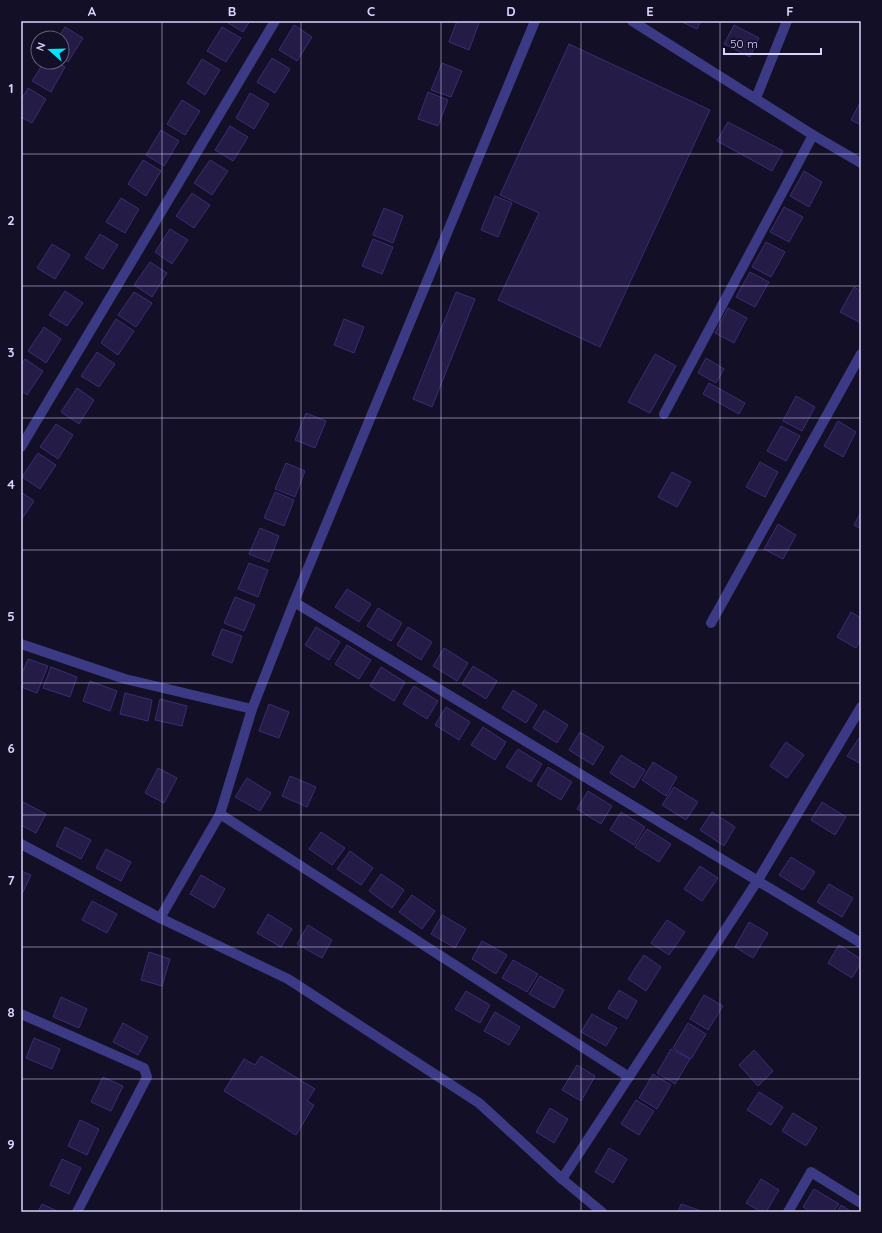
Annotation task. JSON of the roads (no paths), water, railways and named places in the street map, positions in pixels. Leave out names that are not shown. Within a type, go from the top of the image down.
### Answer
[{"type":"street","points":[[21,447],[275,21]]},
{"type":"street","points":[[160,918],[220,814],[252,709],[294,602],[535,21]]},
{"type":"street","points":[[632,21],[813,135],[861,163]]},
{"type":"street","points":[[756,98],[787,21]]},
{"type":"street","points":[[664,414],[813,135]]},
{"type":"street","points":[[712,623],[861,354]]},
{"type":"street","points":[[294,602],[861,943]]},
{"type":"street","points":[[21,644],[125,679],[252,709]]},
{"type":"street","points":[[562,1179],[857,726],[861,707]]},
{"type":"street","points":[[220,814],[629,1077]]},
{"type":"street","points":[[21,844],[160,918],[288,979],[479,1104],[562,1179],[602,1212]]},
{"type":"street","points":[[21,1014],[144,1068],[147,1077],[77,1212]]},
{"type":"street","points":[[788,1212],[811,1172],[861,1203]]}]
